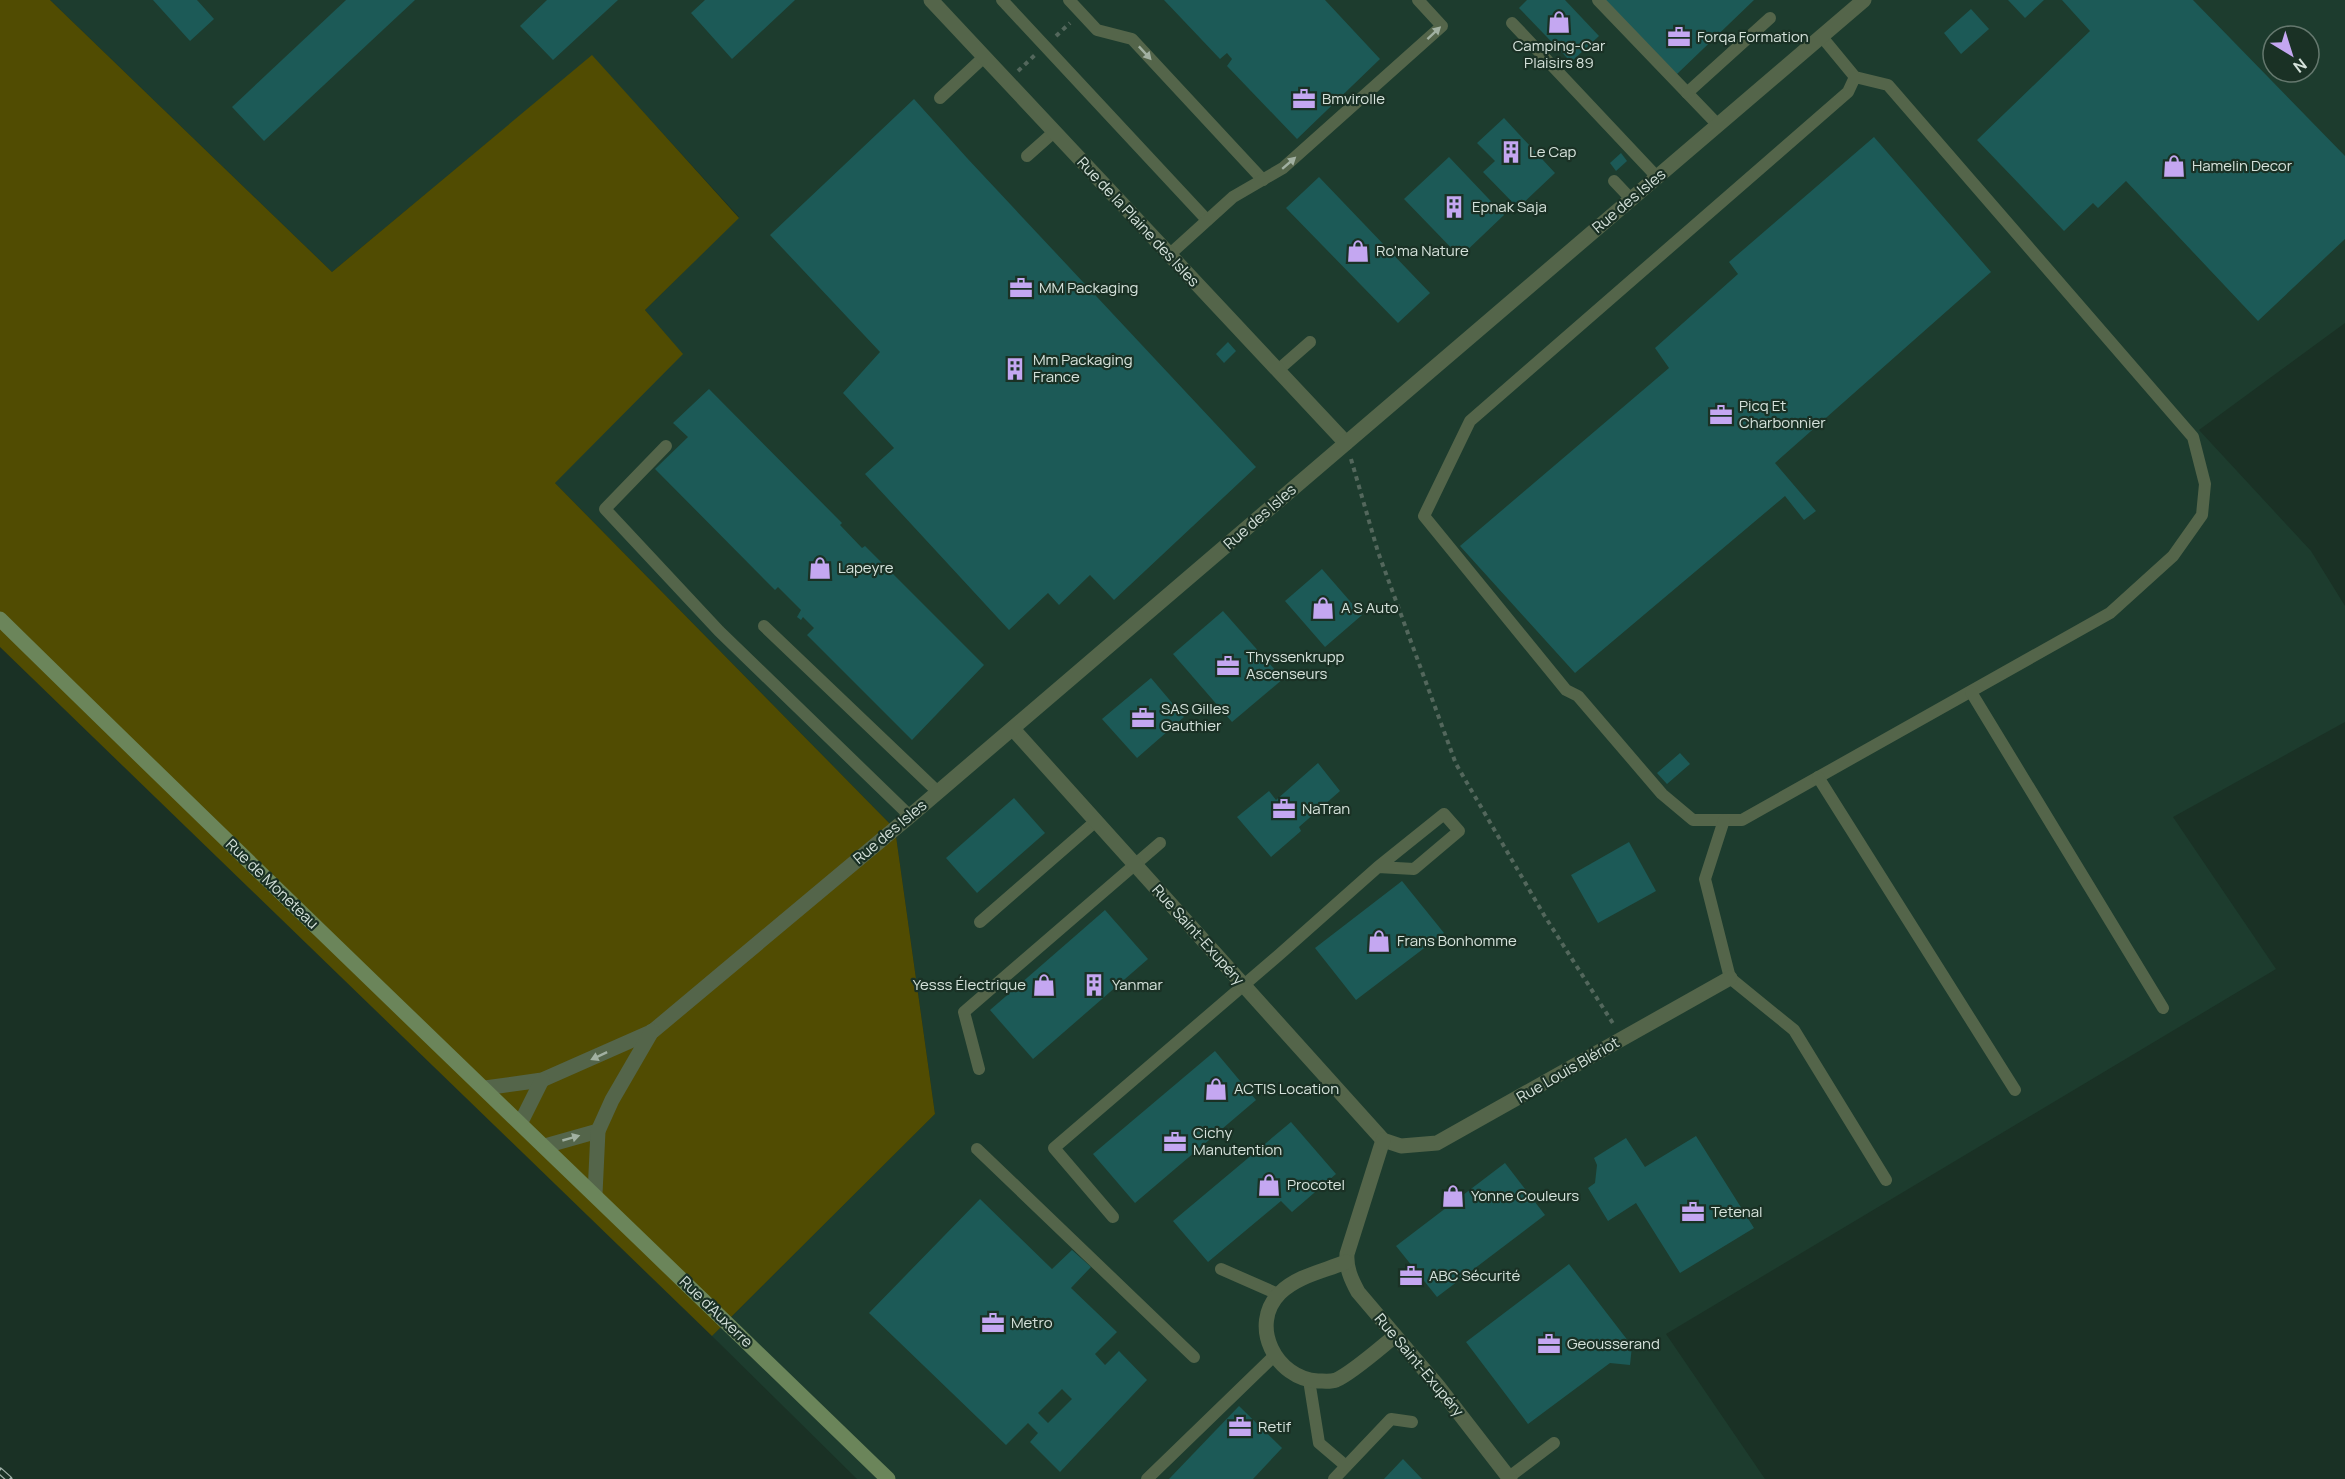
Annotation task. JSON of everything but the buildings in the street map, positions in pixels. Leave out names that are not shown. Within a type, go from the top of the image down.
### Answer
[{"type":"main road","name":"Rue de Moneteau","points":[[0,619],[160,777],[545,1146]]},
{"type":"main road","name":"Rue d'Auxerre","points":[[545,1146],[888,1479]]},
{"type":"street","name":"Rue de la Plaine des Isles","points":[[931,0],[1346,443]]},
{"type":"street","name":"Rue des Isles","points":[[484,1088],[542,1080],[652,1031],[910,816],[1864,0]]},
{"type":"street","name":"Rue Saint-Exupéry","points":[[1012,729],[1383,1140],[1401,1146]]},
{"type":"street","name":"Rue Louis Blériot","points":[[1401,1146],[1437,1143],[1731,978]]},
{"type":"street","name":"Rue des Isles","points":[[595,1194],[597,1131],[652,1031]]},
{"type":"street","points":[[520,1122],[542,1080]]},
{"type":"street","points":[[545,1146],[597,1131]]},
{"type":"street","points":[[1383,1140],[1346,1262],[1293,1282],[1278,1294],[1270,1308],[1266,1324],[1269,1346],[1274,1356],[1290,1372],[1310,1380],[1334,1381],[1395,1336]]},
{"type":"street","name":"Rue Saint-Exupéry","points":[[1346,1262],[1350,1277],[1358,1292],[1438,1386],[1509,1478]]},
{"type":"lane","points":[[1002,0],[1207,220]]},
{"type":"lane","points":[[1069,0],[1097,30],[1132,39],[1263,180]]},
{"type":"lane","points":[[1169,255],[1233,197],[1283,168],[1442,26],[1418,0]]},
{"type":"lane","points":[[1598,0],[1718,125]]},
{"type":"lane","points":[[1687,93],[1770,18]]},
{"type":"lane","points":[[1512,23],[1657,177]]},
{"type":"lane","points":[[1822,37],[1855,77],[1888,85],[2186,428],[2193,437],[2205,484],[2202,515],[2173,556],[2110,613],[1742,820],[1693,820],[1662,794],[1578,696],[1566,690],[1424,516],[1470,421],[1848,92],[1855,77]]},
{"type":"lane","points":[[940,98],[984,57]]},
{"type":"lane","points":[[1027,156],[1054,132]]},
{"type":"lane","points":[[1614,181],[1631,200]]},
{"type":"lane","points":[[1278,370],[1310,342]]},
{"type":"lane","points":[[666,446],[605,509],[719,631],[910,816]]},
{"type":"lane","points":[[764,626],[938,792]]},
{"type":"lane","points":[[1971,692],[2163,1008]]},
{"type":"lane","points":[[1818,777],[2014,1090]]},
{"type":"lane","points":[[1113,1217],[1054,1148],[1378,867],[1444,814],[1459,831],[1414,869],[1378,867]]},
{"type":"lane","points":[[1724,820],[1705,879],[1731,978],[1794,1029],[1886,1180]]},
{"type":"lane","points":[[980,922],[1096,821]]},
{"type":"lane","points":[[979,1069],[964,1012],[1160,843]]},
{"type":"lane","points":[[977,1149],[1194,1357]]},
{"type":"lane","points":[[1221,1269],[1278,1294]]},
{"type":"lane","points":[[1147,1479],[1274,1356]]},
{"type":"lane","points":[[1310,1380],[1319,1443],[1346,1466]]},
{"type":"lane","points":[[1334,1479],[1391,1419],[1412,1422]]},
{"type":"lane","points":[[1509,1478],[1554,1443]]},
{"type":"path","points":[[1346,443],[1378,552],[1456,764],[1544,915],[1623,1039]]},
{"type":"shaded area","points":[[0,0],[50,0],[332,272],[592,55],[739,218],[645,310],[683,354],[555,483],[895,829],[935,1114],[712,1336],[0,647]]},
{"type":"shaded area","points":[[50,0],[2345,0],[2345,323],[2199,430],[2311,551],[2345,606],[2345,722],[2173,817],[2276,969],[1666,1334],[1765,1479],[857,1479],[712,1336],[935,1114],[895,829],[554,482],[682,354],[645,310],[739,217],[592,56],[332,272]]},
{"type":"railway","points":[[0,1471],[9,1479]]},
{"type":"place","name":"Camping-Car Plaisirs 89","points":[[1559,22]]},
{"type":"place","name":"Forqa Formation","points":[[1679,37]]},
{"type":"place","name":"Bmvirolle","points":[[1304,99]]},
{"type":"place","name":"Le Cap","points":[[1511,152]]},
{"type":"place","name":"Hamelin Decor","points":[[2174,166]]},
{"type":"place","name":"Epnak Saja","points":[[1454,207]]},
{"type":"place","name":"Ro'ma Nature","points":[[1358,251]]},
{"type":"place","name":"MM Packaging","points":[[1021,288]]},
{"type":"place","name":"Mm Packaging France","points":[[1015,369]]},
{"type":"place","name":"Picq Et Charbonnier","points":[[1721,415]]},
{"type":"place","name":"Lapeyre","points":[[820,568]]},
{"type":"place","name":"A S Auto","points":[[1323,608]]},
{"type":"place","name":"Thyssenkrupp Ascenseurs","points":[[1228,666]]},
{"type":"place","name":"SAS Gilles Gauthier","points":[[1143,718]]},
{"type":"place","name":"NaTran","points":[[1284,809]]},
{"type":"place","name":"Frans Bonhomme","points":[[1379,941]]},
{"type":"place","name":"Yesss Électrique","points":[[1044,985]]},
{"type":"place","name":"Yanmar","points":[[1094,985]]},
{"type":"place","name":"ACTIS Location","points":[[1216,1089]]},
{"type":"place","name":"Cichy Manutention","points":[[1175,1142]]},
{"type":"place","name":"Procotel","points":[[1269,1185]]},
{"type":"place","name":"Yonne Couleurs","points":[[1453,1196]]},
{"type":"place","name":"Tetenal","points":[[1693,1212]]},
{"type":"place","name":"ABC Sécurité","points":[[1411,1276]]},
{"type":"place","name":"Metro","points":[[993,1323]]},
{"type":"place","name":"Geousserand","points":[[1549,1344]]},
{"type":"place","name":"Retif","points":[[1240,1427]]}]
